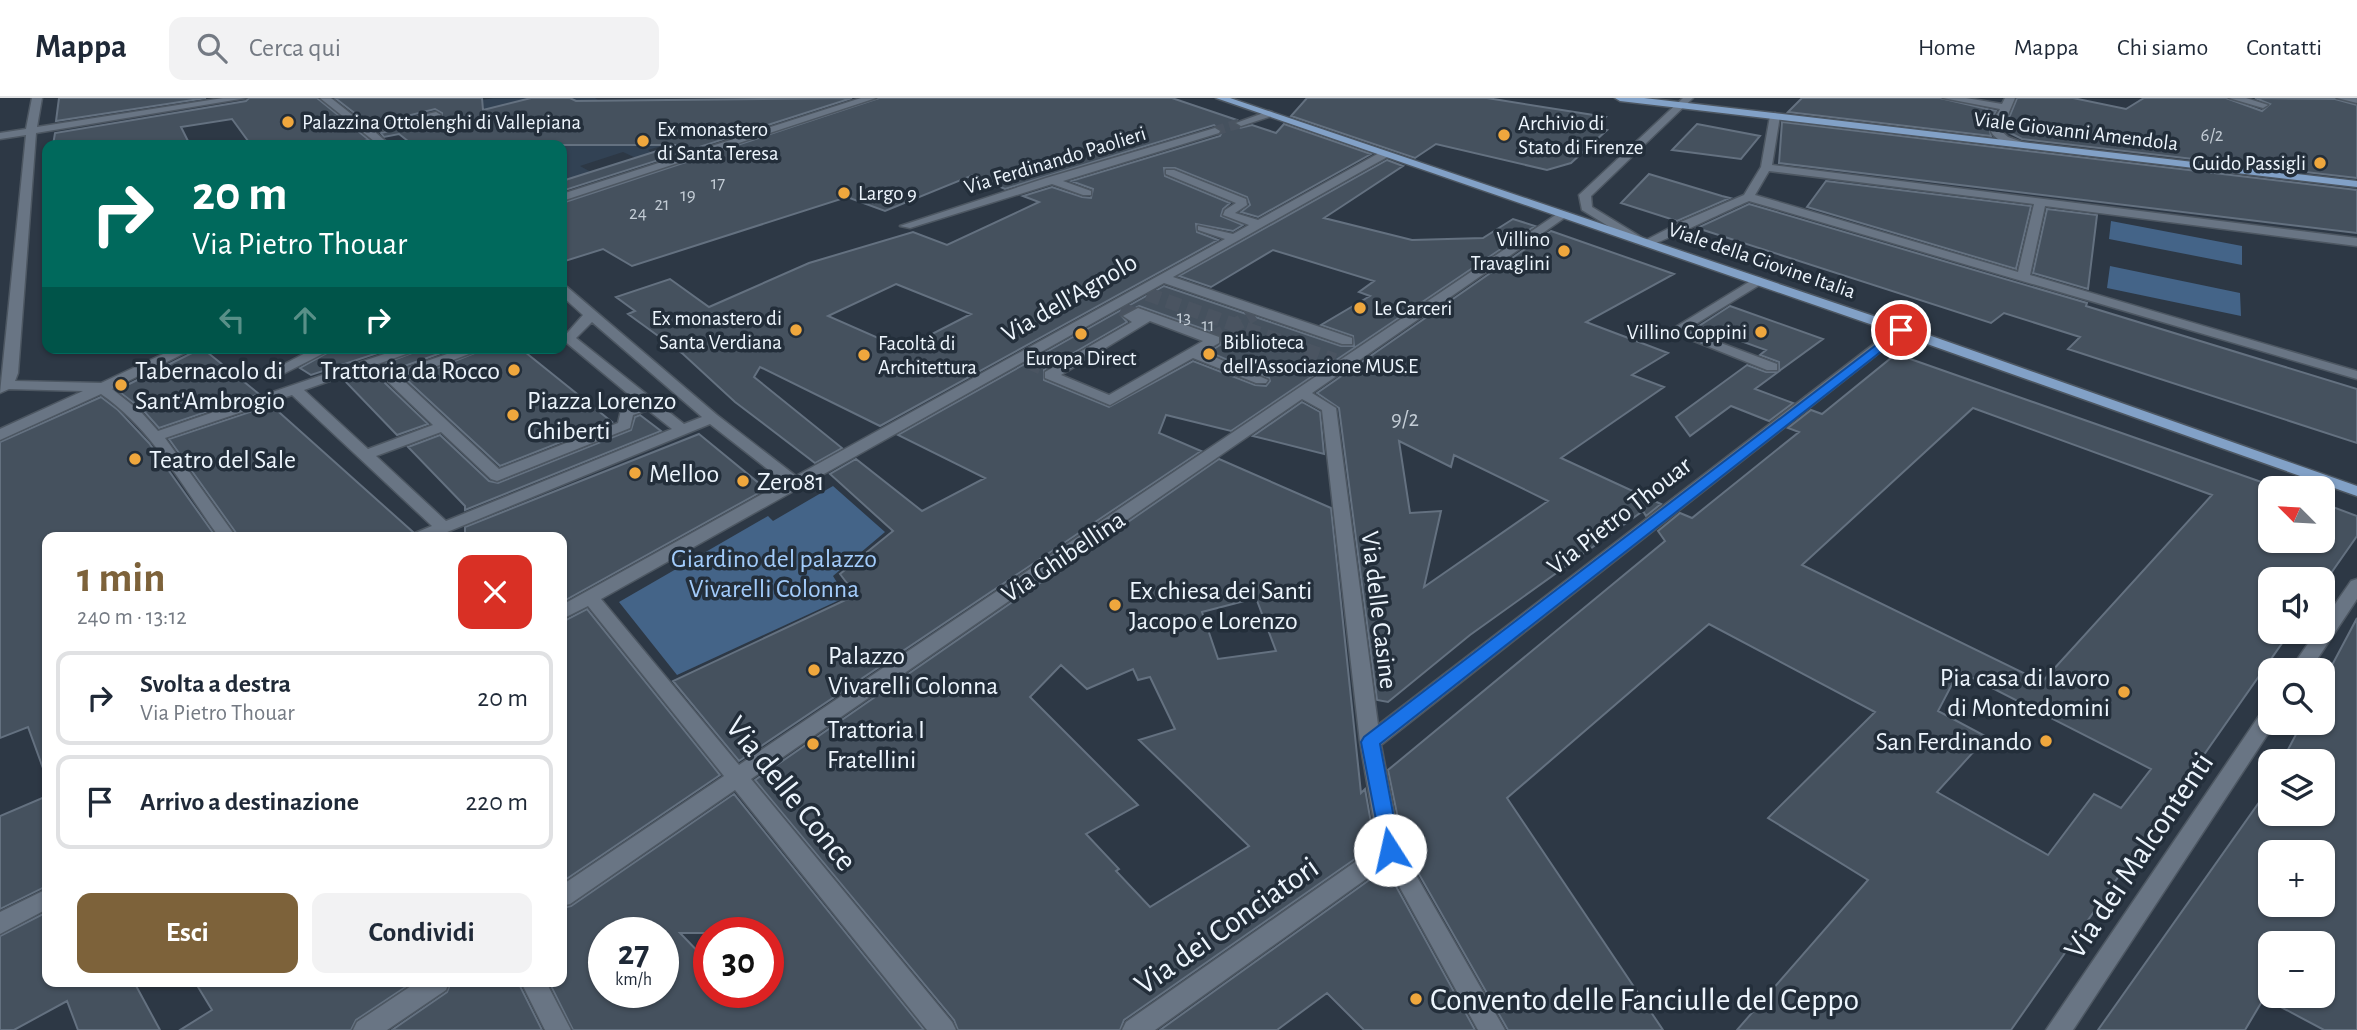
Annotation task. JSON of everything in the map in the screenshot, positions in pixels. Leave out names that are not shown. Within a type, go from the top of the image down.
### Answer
[{"type":"main road","name":"Viale della Giovine Italia","points":[[1221,98],[1901,330],[2357,491]]},
{"type":"main road","name":"Viale Giovanni Amendola","points":[[1620,98],[1684,102],[1774,117],[2357,184]]},
{"type":"street","points":[[37,98],[30,131],[18,296],[5,383],[102,388],[128,405],[223,532]]},
{"type":"street","points":[[172,109],[233,98]]},
{"type":"street","points":[[0,135],[241,98]]},
{"type":"street","points":[[325,98],[379,140]]},
{"type":"street","points":[[567,196],[871,98]]},
{"type":"street","points":[[1948,98],[2008,102],[1996,126],[1998,135],[2028,146]]},
{"type":"street","points":[[2234,98],[2263,105]]},
{"type":"street","points":[[2342,98],[2357,100]]},
{"type":"street","points":[[1684,102],[1585,195],[1586,208],[1645,242],[1748,197],[1766,167],[1774,117]]},
{"type":"street","points":[[1241,123],[1269,114]]},
{"type":"street","points":[[368,131],[436,115]]},
{"type":"street","name":"Via Ferdinando Paolieri","points":[[906,226],[1215,131]]},
{"type":"street","name":"Via dell'Agnolo","points":[[567,610],[1023,360],[1142,292],[1160,277],[1384,153]]},
{"type":"street","points":[[1766,167],[2357,242]]},
{"type":"street","points":[[1170,172],[1242,201],[1229,215],[1255,223]]},
{"type":"street","points":[[1050,180],[1087,193]]},
{"type":"street","points":[[1748,197],[2357,375]]},
{"type":"street","points":[[2023,279],[2040,202]]},
{"type":"street","name":"Via Ghibellina","points":[[567,894],[1303,394],[1358,345],[1564,214]]},
{"type":"street","points":[[1202,228],[1232,236]]},
{"type":"street","points":[[1160,277],[1257,313],[1358,345]]},
{"type":"street","points":[[1757,281],[1676,331],[1772,367]]},
{"type":"street","points":[[0,299],[18,296]]},
{"type":"street","points":[[567,296],[712,418],[795,483]]},
{"type":"street","points":[[1138,312],[1214,340],[1192,353],[1110,401],[1050,375],[1143,321],[1130,316],[1138,312]]},
{"type":"street","points":[[567,337],[591,314]]},
{"type":"street","name":"Via Pietro Thouar","points":[[1370,742],[1901,330]]},
{"type":"street","points":[[567,341],[682,430]]},
{"type":"street","points":[[1192,353],[1261,380]]},
{"type":"street","points":[[0,435],[174,354]]},
{"type":"street","points":[[278,371],[314,354]]},
{"type":"street","points":[[154,437],[398,354]]},
{"type":"street","points":[[461,354],[392,378],[497,476],[625,425],[626,413],[649,404]]},
{"type":"street","points":[[294,389],[444,528]]},
{"type":"street","name":"Via delle Casine","points":[[1303,394],[1329,408],[1370,742],[1390,850],[1492,1030]]},
{"type":"street","points":[[434,532],[712,418]]},
{"type":"street","points":[[366,455],[443,426]]},
{"type":"street","points":[[515,469],[530,483],[544,487]]},
{"type":"street","points":[[2308,658],[2357,585]]},
{"type":"street","name":"Via delle Conce","points":[[590,597],[943,1030]]},
{"type":"street","name":"Via dei Malcontenti","points":[[2059,1030],[2258,733]]},
{"type":"street","name":"Via dei Conciatori","points":[[1135,1030],[1390,850]]},
{"type":"street","points":[[0,924],[42,901]]},
{"type":"street","points":[[366,1030],[430,987]]},
{"type":"street","points":[[536,987],[558,1030]]},
{"type":"shaded area","name":"Ex monastero di Santa Teresa","points":[[493,98],[595,98],[625,118],[711,130],[648,150],[652,153],[636,158],[623,152],[580,166],[591,172],[567,179],[567,140],[406,140],[381,122]]},
{"type":"green space","points":[[2111,221],[2242,246],[2242,265],[2109,239]]},
{"type":"green space","points":[[2110,266],[2240,293],[2241,316],[2107,288]]},
{"type":"green space","name":"Giardino del palazzo Vivarelli Colonna","points":[[833,486],[885,532],[833,576],[846,597],[677,675],[619,602],[768,516],[773,521]]},
{"type":"building","points":[[59,98],[206,98],[56,121]]},
{"type":"building","points":[[249,98],[317,98],[369,140],[247,140],[232,119],[181,127],[188,140],[54,140],[55,133],[246,101]]},
{"type":"building","points":[[335,98],[482,98],[483,110],[531,98],[570,98],[576,101],[852,98],[567,189],[567,179],[676,145],[567,145],[567,140],[407,140],[399,134],[384,137],[381,133],[442,118],[442,113],[435,109],[370,125]]},
{"type":"building","points":[[879,98],[1172,98],[1237,120],[1233,124],[1240,128],[1252,125],[1276,133],[1284,124],[1371,154],[1258,217],[1241,212],[1250,205],[1247,197],[1175,168],[1164,168],[1165,176],[1230,203],[1223,209],[1221,216],[1243,225],[1233,231],[1196,224],[1197,232],[1218,240],[880,426],[760,367],[754,377],[842,448],[815,463],[735,402],[683,354],[628,314],[635,311],[616,297],[670,279],[709,307],[809,263],[913,232],[947,245],[1039,202],[1023,196],[1052,187],[1091,198],[1093,189],[1071,181],[1220,136],[1222,132],[1214,125],[1005,189],[973,175],[885,211],[847,197],[632,266],[603,249],[567,260],[567,201]],"holes":[[[896,284],[971,314],[903,349],[828,316]]]},
{"type":"building","name":"Archivio di Stato di Firenze","points":[[1307,98],[1487,98],[1606,117],[1596,128],[1607,130],[1571,163],[1547,170],[1436,144],[1415,158],[1291,116]]},
{"type":"building","points":[[1802,98],[1940,98],[1996,111],[1989,125],[1991,136],[1788,112]]},
{"type":"building","points":[[2017,98],[2073,98],[2126,109],[2144,98],[2226,98],[2262,111],[2270,104],[2255,98],[2335,99],[2357,105],[2357,178],[2022,139],[2004,130]]},
{"type":"building","points":[[1782,122],[2357,190],[2357,233],[1779,163]]},
{"type":"building","points":[[1697,124],[1760,136],[1741,159],[1672,150]]},
{"type":"building","points":[[1387,160],[1403,166],[1324,218],[1412,240],[1483,238],[1513,219],[1535,226],[1231,431],[1166,415],[1159,433],[1201,451],[739,761],[673,681],[856,595],[840,574],[893,531],[830,474],[856,459],[922,511],[985,478],[898,435],[1164,286],[1341,346],[1354,346],[1353,336],[1321,325],[1370,296],[1359,292],[1374,281],[1273,250],[1211,287],[1179,276]],"holes":[[[1139,306],[1220,335],[1220,345],[1209,352],[1269,378],[1266,386],[1255,385],[1193,361],[1109,407],[1044,380],[1044,370],[1127,322],[1121,315]]]},
{"type":"building","points":[[1649,174],[1730,198],[1677,221],[1621,203]]},
{"type":"building","points":[[1826,181],[2031,206],[2016,269],[1807,207]]},
{"type":"building","points":[[1749,204],[2087,303],[2086,306],[2357,389],[2357,443],[2068,349],[2080,337],[2004,313],[1991,323],[1697,228]]},
{"type":"building","points":[[2047,209],[2097,215],[2088,289],[2033,273]]},
{"type":"building","points":[[1551,231],[1674,274],[1586,322],[1668,353],[1632,375],[1664,387],[1561,458],[1661,504],[1646,516],[1643,511],[1470,635],[1388,702],[1377,700],[1339,408],[1317,393]],"holes":[[[1399,441],[1451,467],[1454,455],[1548,501],[1424,587],[1441,511],[1410,513]]]},
{"type":"building","name":"Villino Coppini","points":[[1730,306],[1823,339],[1779,371],[1779,362],[1760,355],[1766,350],[1699,326]]},
{"type":"building","points":[[190,354],[209,354],[259,394],[159,428],[143,410],[117,390]]},
{"type":"building","points":[[325,354],[375,354],[311,375],[300,368]]},
{"type":"building","points":[[409,354],[438,354],[385,373],[385,383],[428,424],[397,435],[343,379]]},
{"type":"building","points":[[472,354],[527,354],[612,422],[500,466],[407,380]]},
{"type":"building","name":"Pia casa di lavoro di Montedomini","points":[[1896,354],[2258,481],[2258,553],[2335,553],[2335,508],[2357,516],[2357,536],[2335,567],[2258,567],[2258,644],[2282,644],[2272,658],[2258,658],[2258,678],[2011,1030],[1737,1030],[1868,880],[1768,818],[1875,712],[1709,624],[1507,798],[1663,1030],[1508,1030],[1404,848],[1388,770],[1665,541],[1658,531],[1680,513],[1692,518],[1799,432],[1788,428],[1811,410],[1822,414]],"holes":[[[1973,408],[2212,495],[2042,682],[1802,565]],[[1959,671],[2151,769],[2121,808],[2094,794],[2048,855],[1937,792],[1987,737],[1938,711]]]},
{"type":"building","points":[[1747,365],[1766,372],[1778,372],[1755,389],[1793,403],[1769,421],[1731,406],[1690,436],[1676,417]]},
{"type":"building","points":[[101,397],[118,410],[149,443],[212,532],[42,532],[42,766],[28,727],[0,738],[0,442]]},
{"type":"building","points":[[1302,402],[1320,412],[1324,454],[1253,436]]},
{"type":"building","points":[[271,405],[413,532],[235,532],[169,439]]},
{"type":"building","points":[[640,415],[661,431],[465,510],[465,506],[408,447],[440,435],[489,481],[498,483],[631,430],[635,417]]},
{"type":"building","points":[[699,434],[766,489],[567,599],[567,532],[465,532],[465,527]]},
{"type":"building","points":[[1219,459],[1331,508],[1361,793],[1365,789],[1375,845],[1124,1020],[1120,1030],[958,1030],[954,1020],[755,780]],"holes":[[[1256,598],[1276,651],[1218,659],[1202,612]],[[1061,665],[1087,689],[1133,669],[1138,680],[1150,677],[1175,729],[1139,740],[1249,846],[1150,907],[1086,834],[1138,805],[1030,697]]]},
{"type":"building","points":[[587,609],[720,775],[567,879],[567,619]]},
{"type":"building","points":[[2357,618],[2357,1030],[2324,1030],[2283,1008],[2335,1008],[2335,931],[2258,931],[2258,1008],[2245,1030],[2098,1030],[2258,804],[2258,826],[2335,826],[2335,749],[2288,749],[2296,735],[2335,735],[2335,659]]},
{"type":"building","points":[[734,794],[924,1030],[573,1030],[552,987],[567,987],[567,907]]},
{"type":"building","points":[[42,798],[42,888],[0,909],[0,816]]},
{"type":"building","points":[[1386,868],[1475,1030],[1364,1030],[1327,993],[1277,1030],[1160,1030]]},
{"type":"building","points":[[42,915],[42,987],[137,987],[160,1030],[78,1030],[67,1001],[14,1030],[0,1030],[0,936]]},
{"type":"building","points":[[198,987],[406,987],[356,1020],[351,1030],[180,1030],[212,1010]]},
{"type":"building","points":[[449,987],[520,987],[542,1030],[392,1030],[447,992]]},
{"type":"tunnel","points":[[1215,131],[1241,123]]},
{"type":"tunnel","points":[[1147,294],[1235,325]]},
{"type":"tunnel","points":[[1121,309],[1134,314]]},
{"type":"tunnel","points":[[1235,325],[1254,314]]},
{"type":"tunnel","points":[[1211,339],[1235,325]]},
{"type":"tunnel","points":[[1235,325],[1335,360]]},
{"type":"tunnel","points":[[1028,362],[1054,373]]},
{"type":"place","name":"Palazzina Ottolenghi di Vallepiana","points":[[288,122]]},
{"type":"place","name":"Archivio di Stato di Firenze","points":[[1504,135]]},
{"type":"place","name":"Ex monastero di Santa Teresa","points":[[643,141]]},
{"type":"place","name":"Guido Passigli","points":[[2320,163]]},
{"type":"place","name":"Largo 9","points":[[844,193]]},
{"type":"place","name":"Villino Travaglini","points":[[1564,251]]},
{"type":"place","name":"Le Carceri","points":[[1360,308]]},
{"type":"place","name":"Ex monastero di Santa Verdiana","points":[[796,330]]},
{"type":"place","name":"Villino Coppini","points":[[1761,332]]},
{"type":"place","name":"Europa Direct","points":[[1081,334]]},
{"type":"place","name":"Biblioteca dell'Associazione MUS.E","points":[[1209,354]]},
{"type":"place","name":"Facoltà di Architettura","points":[[864,355]]},
{"type":"place","name":"Trattoria da Rocco","points":[[514,370]]},
{"type":"place","name":"Tabernacolo di Sant'Ambrogio","points":[[121,385]]},
{"type":"place","name":"Piazza Lorenzo Ghiberti","points":[[513,415]]},
{"type":"place","name":"Teatro del Sale","points":[[135,459]]},
{"type":"place","name":"Melloo","points":[[635,473]]},
{"type":"place","name":"Zero81","points":[[743,481]]},
{"type":"place","name":"Ex chiesa dei Santi Jacopo e Lorenzo","points":[[1115,605]]},
{"type":"place","name":"Palazzo Vivarelli Colonna","points":[[814,670]]},
{"type":"place","name":"Pia casa di lavoro di Montedomini","points":[[2124,692]]},
{"type":"place","name":"San Ferdinando","points":[[2046,741]]},
{"type":"place","name":"Trattoria I Fratellini","points":[[813,744]]},
{"type":"place","name":"Convento delle Fanciulle del Ceppo","points":[[1416,999]]},
{"type":"route","points":[[1390,850],[1370,742],[1901,330]]}]
